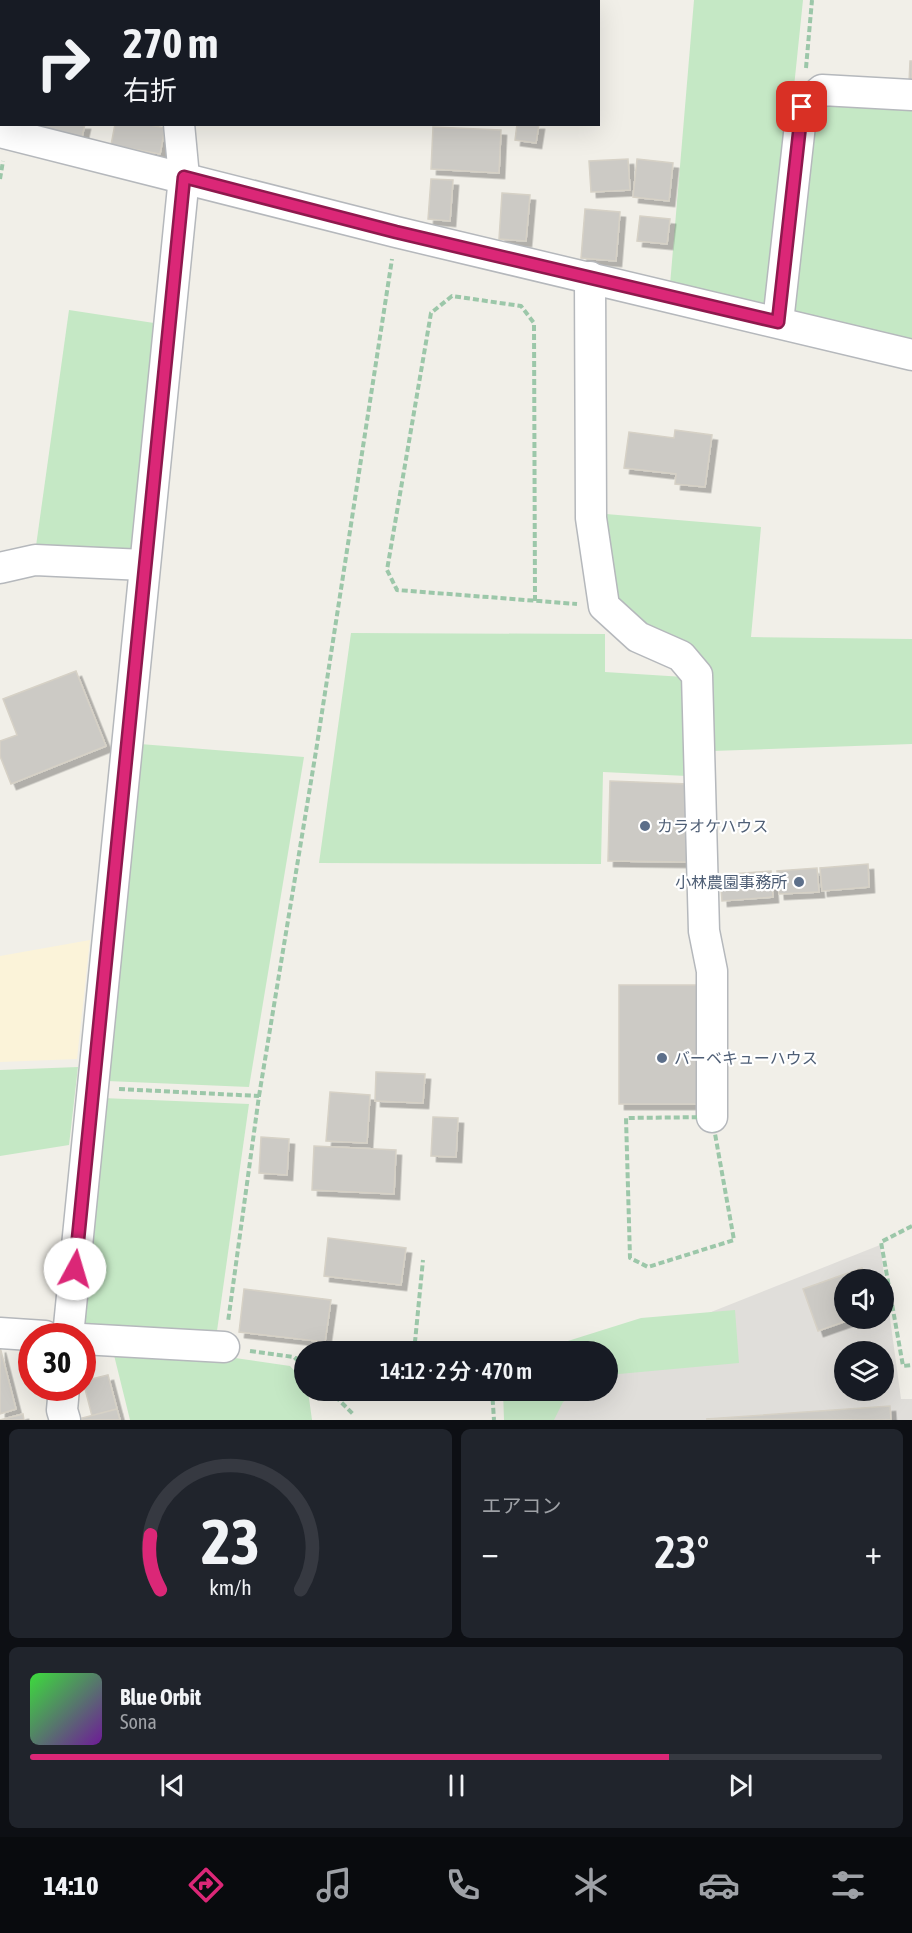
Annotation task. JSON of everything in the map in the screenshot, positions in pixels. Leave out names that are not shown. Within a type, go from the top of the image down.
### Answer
[{"type":"street","points":[[778,322],[802,107],[822,90],[912,95]]},
{"type":"street","points":[[69,1323],[184,177],[179,126]]},
{"type":"street","points":[[0,132],[396,232],[912,355]]},
{"type":"street","points":[[590,277],[591,518],[604,606],[638,637],[681,656],[697,675],[704,931],[712,971],[712,1117]]},
{"type":"street","points":[[0,568],[35,560],[144,565]]},
{"type":"street","points":[[0,1333],[18,1334]]},
{"type":"street","points":[[96,1340],[224,1347]]},
{"type":"street","points":[[63,1401],[65,1420]]},
{"type":"path","points":[[802,107],[812,0]]},
{"type":"path","points":[[294,1357],[224,1347],[259,1096],[316,752],[396,232]]},
{"type":"path","points":[[535,600],[534,323],[521,306],[452,296],[431,313],[387,570],[398,590],[604,606]]},
{"type":"path","points":[[94,1088],[259,1096]]},
{"type":"path","points":[[712,1117],[734,1240],[648,1268],[630,1258],[626,1118],[712,1117]]},
{"type":"path","points":[[912,1226],[881,1242],[903,1366],[912,1365]]},
{"type":"path","points":[[415,1341],[423,1260]]},
{"type":"path","points":[[340,1401],[353,1414]]},
{"type":"path","points":[[493,1401],[494,1420]]},
{"type":"shaded area","points":[[880,1245],[883,1269],[834,1269],[834,1329],[891,1329],[893,1341],[834,1341],[834,1401],[894,1401],[894,1348],[901,1399],[912,1399],[912,1420],[538,1420],[537,1401],[618,1401],[618,1349]]},
{"type":"green space","points":[[694,0],[803,0],[771,309],[670,285]]},
{"type":"green space","points":[[826,100],[912,106],[912,345],[788,314],[811,112]]},
{"type":"green space","points":[[69,310],[154,323],[133,549],[36,546]]},
{"type":"green space","points":[[606,514],[761,527],[751,637],[912,639],[912,744],[712,751],[711,674],[642,628],[615,600]]},
{"type":"green space","points":[[351,633],[605,634],[605,672],[684,677],[687,776],[603,772],[601,864],[319,863]]},
{"type":"green space","points":[[140,744],[304,757],[249,1087],[107,1081]]},
{"type":"green space","points":[[78,1067],[69,1145],[0,1156],[0,1070]]},
{"type":"green space","points":[[102,1098],[249,1104],[216,1338],[96,1330],[96,1323],[77,1323]]},
{"type":"green space","points":[[735,1310],[739,1363],[618,1374],[618,1341],[568,1341],[641,1318]]},
{"type":"green space","points":[[113,1351],[221,1356],[290,1366],[294,1370],[294,1401],[309,1401],[312,1420],[130,1420]]},
{"type":"green space","points":[[503,1401],[565,1401],[554,1420],[504,1420]]},
{"type":"sand","points":[[90,940],[77,1059],[0,1062],[0,956]]},
{"type":"building","points":[[910,61],[912,61],[912,83],[909,83]]},
{"type":"building","points":[[42,126],[85,126],[82,137],[42,128]]},
{"type":"building","points":[[115,126],[165,128],[160,154],[111,145]]},
{"type":"building","points":[[517,126],[539,126],[536,143],[515,140]]},
{"type":"building","points":[[433,127],[501,130],[499,173],[431,169]]},
{"type":"building","points":[[628,159],[630,190],[591,192],[589,161]]},
{"type":"building","points":[[637,159],[673,163],[669,201],[633,197]]},
{"type":"building","points":[[431,179],[453,180],[450,221],[428,219]]},
{"type":"building","points":[[502,193],[530,195],[526,241],[499,239]]},
{"type":"building","points":[[585,209],[620,212],[616,261],[581,258]]},
{"type":"building","points":[[640,216],[670,219],[667,244],[637,241]]},
{"type":"building","points":[[675,430],[712,435],[705,487],[675,484],[676,474],[624,468],[629,432],[674,438]]},
{"type":"building","points":[[76,671],[106,746],[11,784],[0,756],[0,741],[17,735],[3,699]]},
{"type":"building","points":[[610,781],[688,784],[687,862],[608,861]]},
{"type":"building","points":[[868,864],[869,887],[822,891],[820,868]]},
{"type":"building","points":[[817,868],[819,892],[779,894],[777,871]]},
{"type":"building","points":[[771,871],[773,897],[722,901],[720,875]]},
{"type":"building","points":[[619,985],[702,985],[702,1104],[619,1104]]},
{"type":"building","points":[[376,1072],[425,1074],[423,1103],[375,1101]]},
{"type":"building","points":[[330,1092],[370,1095],[367,1143],[326,1141]]},
{"type":"building","points":[[433,1117],[458,1118],[456,1157],[431,1156]]},
{"type":"building","points":[[261,1137],[289,1139],[287,1175],[259,1173]]},
{"type":"building","points":[[314,1146],[396,1150],[394,1194],[312,1190]]},
{"type":"building","points":[[328,1238],[406,1248],[401,1285],[324,1276]]},
{"type":"building","points":[[834,1278],[834,1325],[818,1331],[803,1289]]},
{"type":"building","points":[[244,1289],[331,1300],[325,1341],[239,1332]]},
{"type":"building","points":[[0,1347],[16,1409],[0,1414]]},
{"type":"building","points":[[108,1375],[117,1409],[92,1416],[88,1401],[96,1401],[96,1378]]},
{"type":"building","points":[[890,1406],[891,1420],[706,1419]]},
{"type":"building","points":[[117,1409],[120,1420],[82,1420],[82,1418]]},
{"type":"building","points":[[23,1414],[24,1420],[0,1420]]},
{"type":"place","name":"カラオケハウス","points":[[645,826]]},
{"type":"place","name":"小林農園事務所","points":[[799,882]]},
{"type":"place","name":"バーベキューハウス","points":[[662,1058]]},
{"type":"route","points":[[75,1269],[184,177],[396,232],[778,322],[802,107]]}]
